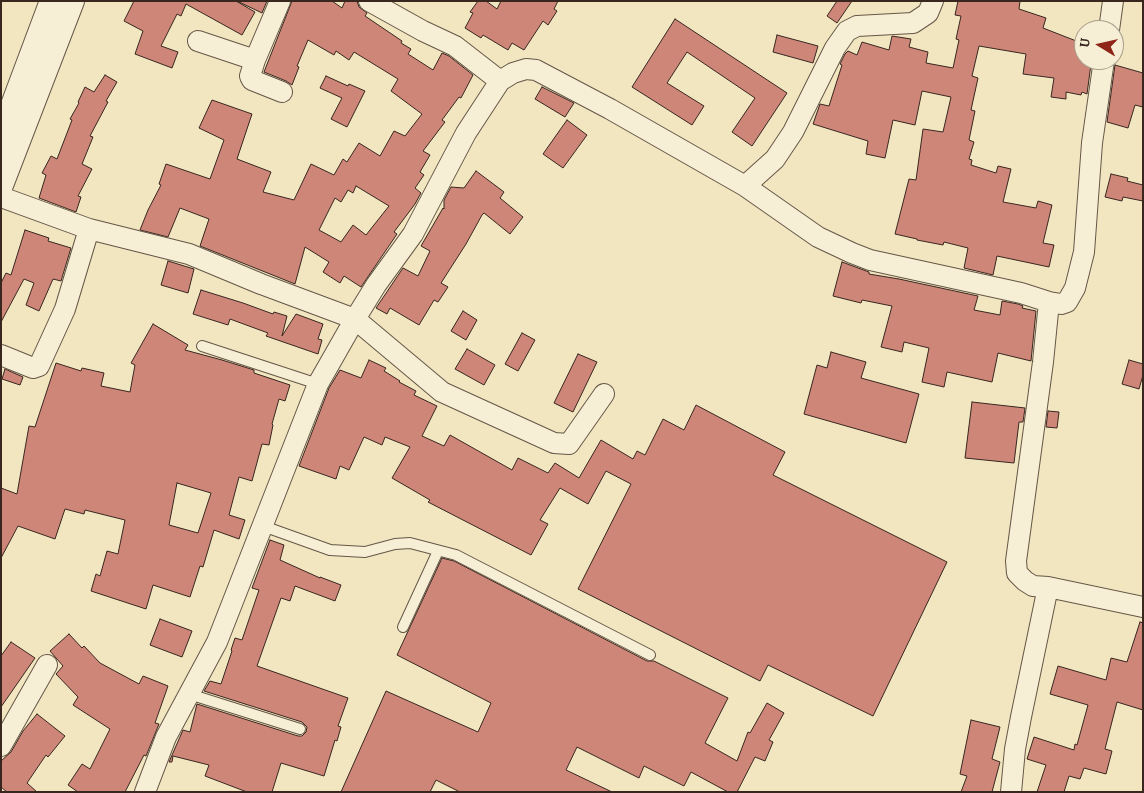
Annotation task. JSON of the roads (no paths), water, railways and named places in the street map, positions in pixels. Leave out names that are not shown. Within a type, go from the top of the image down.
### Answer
[{"type":"street","points":[[1,137],[52,1]]},
{"type":"street","points":[[1,185],[72,1]]},
{"type":"street","points":[[280,1],[250,76],[252,80],[282,92]]},
{"type":"street","points":[[369,1],[422,31],[455,46],[500,81]]},
{"type":"street","points":[[744,186],[775,159],[793,132],[835,48],[847,31],[857,26],[913,23],[928,13],[933,1]]},
{"type":"street","points":[[1110,20],[1113,1]]},
{"type":"street","points":[[198,41],[255,60]]},
{"type":"street","points":[[145,792],[166,736],[217,642],[318,384],[376,285],[413,234],[466,133],[500,81],[526,69],[536,70],[744,186],[818,237],[852,253],[870,260],[1021,293],[1061,304],[1067,302],[1076,288],[1084,252],[1092,143],[1103,70]]},
{"type":"street","points":[[1,197],[89,230],[189,254],[260,284],[355,319],[442,392],[554,444],[570,444],[604,394]]},
{"type":"street","points":[[1,355],[33,368],[39,366],[65,309],[89,230]]},
{"type":"street","points":[[1049,302],[1043,362],[1016,561],[1018,573],[1033,586],[1048,587],[1143,606]]},
{"type":"street","points":[[1011,792],[1015,749],[1048,587]]},
{"type":"street","points":[[1,746],[47,665]]},
{"type":"lane","points":[[202,346],[318,384]]},
{"type":"lane","points":[[263,526],[330,550],[365,552],[395,544],[410,543],[456,555],[650,655]]},
{"type":"lane","points":[[403,627],[438,550]]},
{"type":"lane","points":[[189,694],[300,729]]}]
